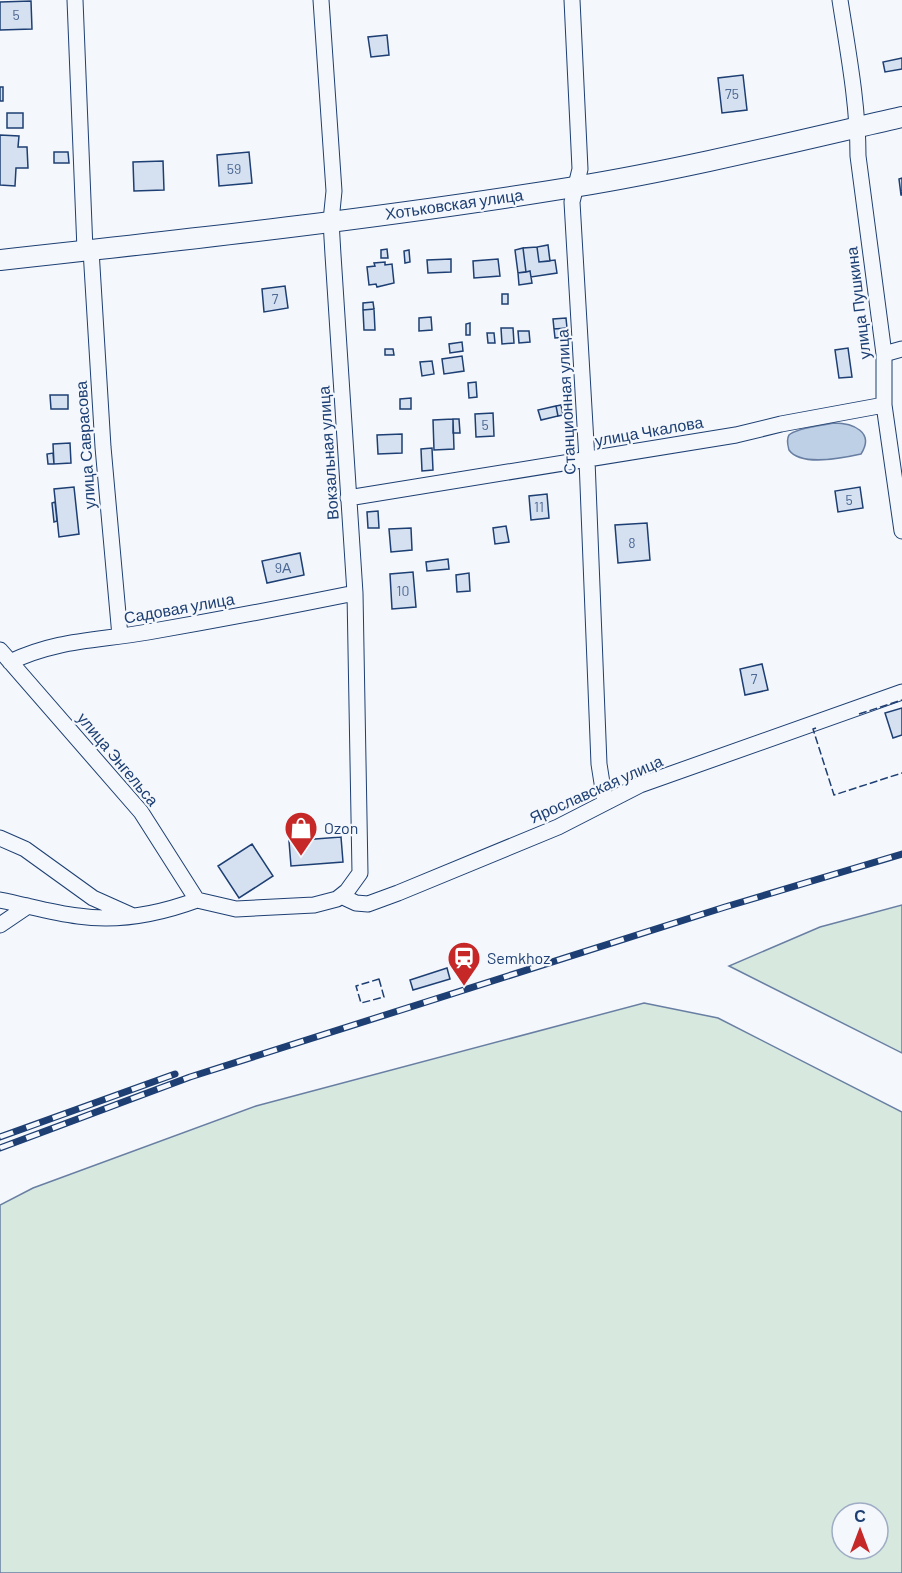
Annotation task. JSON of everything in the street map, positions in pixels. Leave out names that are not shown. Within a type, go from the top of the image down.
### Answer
[{"type":"main road","name":"Хотьковская улица","points":[[0,260],[332,221],[577,186],[902,117]]},
{"type":"street","name":"улица Саврасова","points":[[75,0],[88,250],[120,636]]},
{"type":"street","name":"Вокзальная улица","points":[[321,0],[334,191],[332,221],[355,593],[360,873],[341,896]]},
{"type":"street","name":"Станционная улица","points":[[572,0],[580,169],[572,202],[587,460],[599,764],[605,802]]},
{"type":"street","name":"улица Пушкина","points":[[840,0],[858,127],[858,156],[884,354],[884,405],[902,531]]},
{"type":"street","points":[[884,354],[902,349]]},
{"type":"street","name":"улица Чкалова","points":[[348,498],[736,435],[781,424],[884,405]]},
{"type":"street","name":"Садовая улица","points":[[4,657],[59,644],[120,636],[355,593]]},
{"type":"street","name":"улица Энгельса","points":[[4,657],[141,812],[197,900]]},
{"type":"street","name":"Ярославская улица","points":[[341,896],[356,903],[368,904],[558,826],[651,781],[902,692]]},
{"type":"street","points":[[0,838],[24,849],[93,898],[134,916]]},
{"type":"street","points":[[0,900],[77,916],[111,918],[134,916],[177,907],[197,900],[236,909],[314,905],[341,896]]},
{"type":"street","points":[[0,925],[28,906]]},
{"type":"shaded area","points":[[902,905],[902,1053],[729,966],[820,927]]},
{"type":"shaded area","points":[[644,1003],[718,1018],[902,1112],[902,1573],[0,1573],[0,1205],[33,1188],[256,1106]]},
{"type":"water","points":[[841,423],[860,430],[865,440],[861,454],[812,460],[795,455],[789,450],[788,439],[792,433]]},
{"type":"building","points":[[31,1],[32,29],[0,30],[0,2]]},
{"type":"building","points":[[387,35],[389,55],[371,57],[368,37]]},
{"type":"building","points":[[902,58],[902,69],[885,72],[883,62]]},
{"type":"building","points":[[743,75],[747,110],[722,113],[718,78]]},
{"type":"building","points":[[0,87],[3,87],[3,101],[0,101]]},
{"type":"building","points":[[7,113],[23,113],[23,128],[7,128]]},
{"type":"building","points":[[0,135],[19,136],[18,147],[27,147],[28,168],[16,168],[15,186],[0,185]]},
{"type":"building","points":[[54,152],[68,152],[69,163],[54,163]]},
{"type":"building","points":[[249,152],[252,183],[219,186],[217,155]]},
{"type":"building","points":[[163,161],[164,190],[134,191],[133,162]]},
{"type":"building","points":[[902,178],[902,195],[901,195],[899,179]]},
{"type":"building","points":[[548,245],[550,261],[539,262],[537,247]]},
{"type":"building","points":[[537,247],[539,262],[555,260],[557,273],[531,277],[530,271],[526,272],[523,248]]},
{"type":"building","points":[[523,248],[526,272],[518,273],[515,250]]},
{"type":"building","points":[[387,249],[388,258],[381,258],[381,250]]},
{"type":"building","points":[[409,250],[410,262],[405,263],[404,251]]},
{"type":"building","points":[[451,259],[451,272],[428,273],[427,260]]},
{"type":"building","points":[[498,259],[500,276],[474,278],[473,261]]},
{"type":"building","points":[[385,262],[385,265],[392,264],[394,283],[377,287],[376,284],[369,285],[367,267],[375,266],[374,263]]},
{"type":"building","points":[[530,271],[532,283],[519,285],[518,273]]},
{"type":"building","points":[[285,286],[288,308],[264,312],[262,289]]},
{"type":"building","points":[[502,294],[508,294],[508,304],[502,304]]},
{"type":"building","points":[[373,302],[374,309],[363,310],[363,303]]},
{"type":"building","points":[[374,309],[375,330],[364,330],[363,310]]},
{"type":"building","points":[[431,317],[432,330],[419,331],[419,318]]},
{"type":"building","points":[[566,318],[567,328],[554,329],[553,319]]},
{"type":"building","points":[[470,323],[470,335],[466,335],[466,324]]},
{"type":"building","points":[[501,328],[513,328],[514,343],[502,344]]},
{"type":"building","points":[[567,328],[568,337],[555,338],[554,329]]},
{"type":"building","points":[[518,331],[529,331],[530,342],[519,343]]},
{"type":"building","points":[[487,333],[494,333],[495,343],[488,343]]},
{"type":"building","points":[[462,342],[463,351],[450,353],[449,344]]},
{"type":"building","points":[[848,348],[852,377],[839,378],[835,350]]},
{"type":"building","points":[[385,349],[393,349],[394,355],[385,355]]},
{"type":"building","points":[[462,356],[464,371],[444,374],[442,359]]},
{"type":"building","points":[[432,361],[434,374],[422,376],[420,362]]},
{"type":"building","points":[[476,382],[477,397],[469,398],[468,383]]},
{"type":"building","points":[[50,395],[68,395],[68,409],[51,409]]},
{"type":"building","points":[[411,398],[411,409],[400,409],[400,399]]},
{"type":"building","points":[[561,405],[563,415],[558,416],[556,406]]},
{"type":"building","points":[[556,406],[558,416],[541,420],[538,410]]},
{"type":"building","points":[[493,413],[494,436],[476,437],[475,414]]},
{"type":"building","points":[[453,419],[459,419],[460,433],[453,433]]},
{"type":"building","points":[[453,419],[454,449],[434,450],[433,420]]},
{"type":"building","points":[[402,434],[402,453],[378,454],[377,435]]},
{"type":"building","points":[[70,443],[71,463],[54,464],[53,444]]},
{"type":"building","points":[[432,448],[433,470],[422,471],[421,449]]},
{"type":"building","points":[[53,453],[54,464],[48,464],[47,454]]},
{"type":"building","points":[[74,487],[79,534],[59,537],[54,489]]},
{"type":"building","points":[[860,487],[863,508],[838,512],[835,491]]},
{"type":"building","points":[[547,494],[549,518],[531,520],[529,496]]},
{"type":"building","points":[[55,502],[57,521],[54,522],[52,503]]},
{"type":"building","points":[[378,511],[379,528],[368,528],[367,512]]},
{"type":"building","points":[[647,523],[650,560],[618,563],[615,525]]},
{"type":"building","points":[[506,526],[509,542],[495,544],[493,528]]},
{"type":"building","points":[[411,528],[412,550],[391,552],[389,529]]},
{"type":"building","points":[[300,553],[304,575],[267,583],[262,561]]},
{"type":"building","points":[[448,559],[449,569],[427,571],[426,562]]},
{"type":"building","points":[[413,572],[416,607],[392,609],[390,574]]},
{"type":"building","points":[[469,573],[470,591],[457,592],[456,575]]},
{"type":"building","points":[[762,664],[768,690],[745,695],[740,669]]},
{"type":"building","points":[[902,708],[902,735],[893,738],[885,713]]},
{"type":"building","points":[[303,833],[304,840],[289,841],[289,834]]},
{"type":"building","points":[[341,837],[343,862],[291,866],[289,841]]},
{"type":"building","points":[[252,844],[273,876],[239,898],[218,866]]},
{"type":"building","points":[[447,968],[450,979],[413,990],[410,980]]},
{"type":"railway","points":[[0,1148],[190,1077],[725,907],[902,854]]},
{"type":"railway","points":[[0,1137],[175,1074]]},
{"type":"fence","points":[[859,714],[902,700]]},
{"type":"fence","points":[[816,728],[813,729],[834,795],[902,773]]},
{"type":"fence","points":[[379,979],[384,997],[361,1003],[356,986],[379,979]]},
{"type":"place","name":"Ozon","points":[[301,857]]},
{"type":"place","name":"Semkhoz","points":[[464,987]]}]
